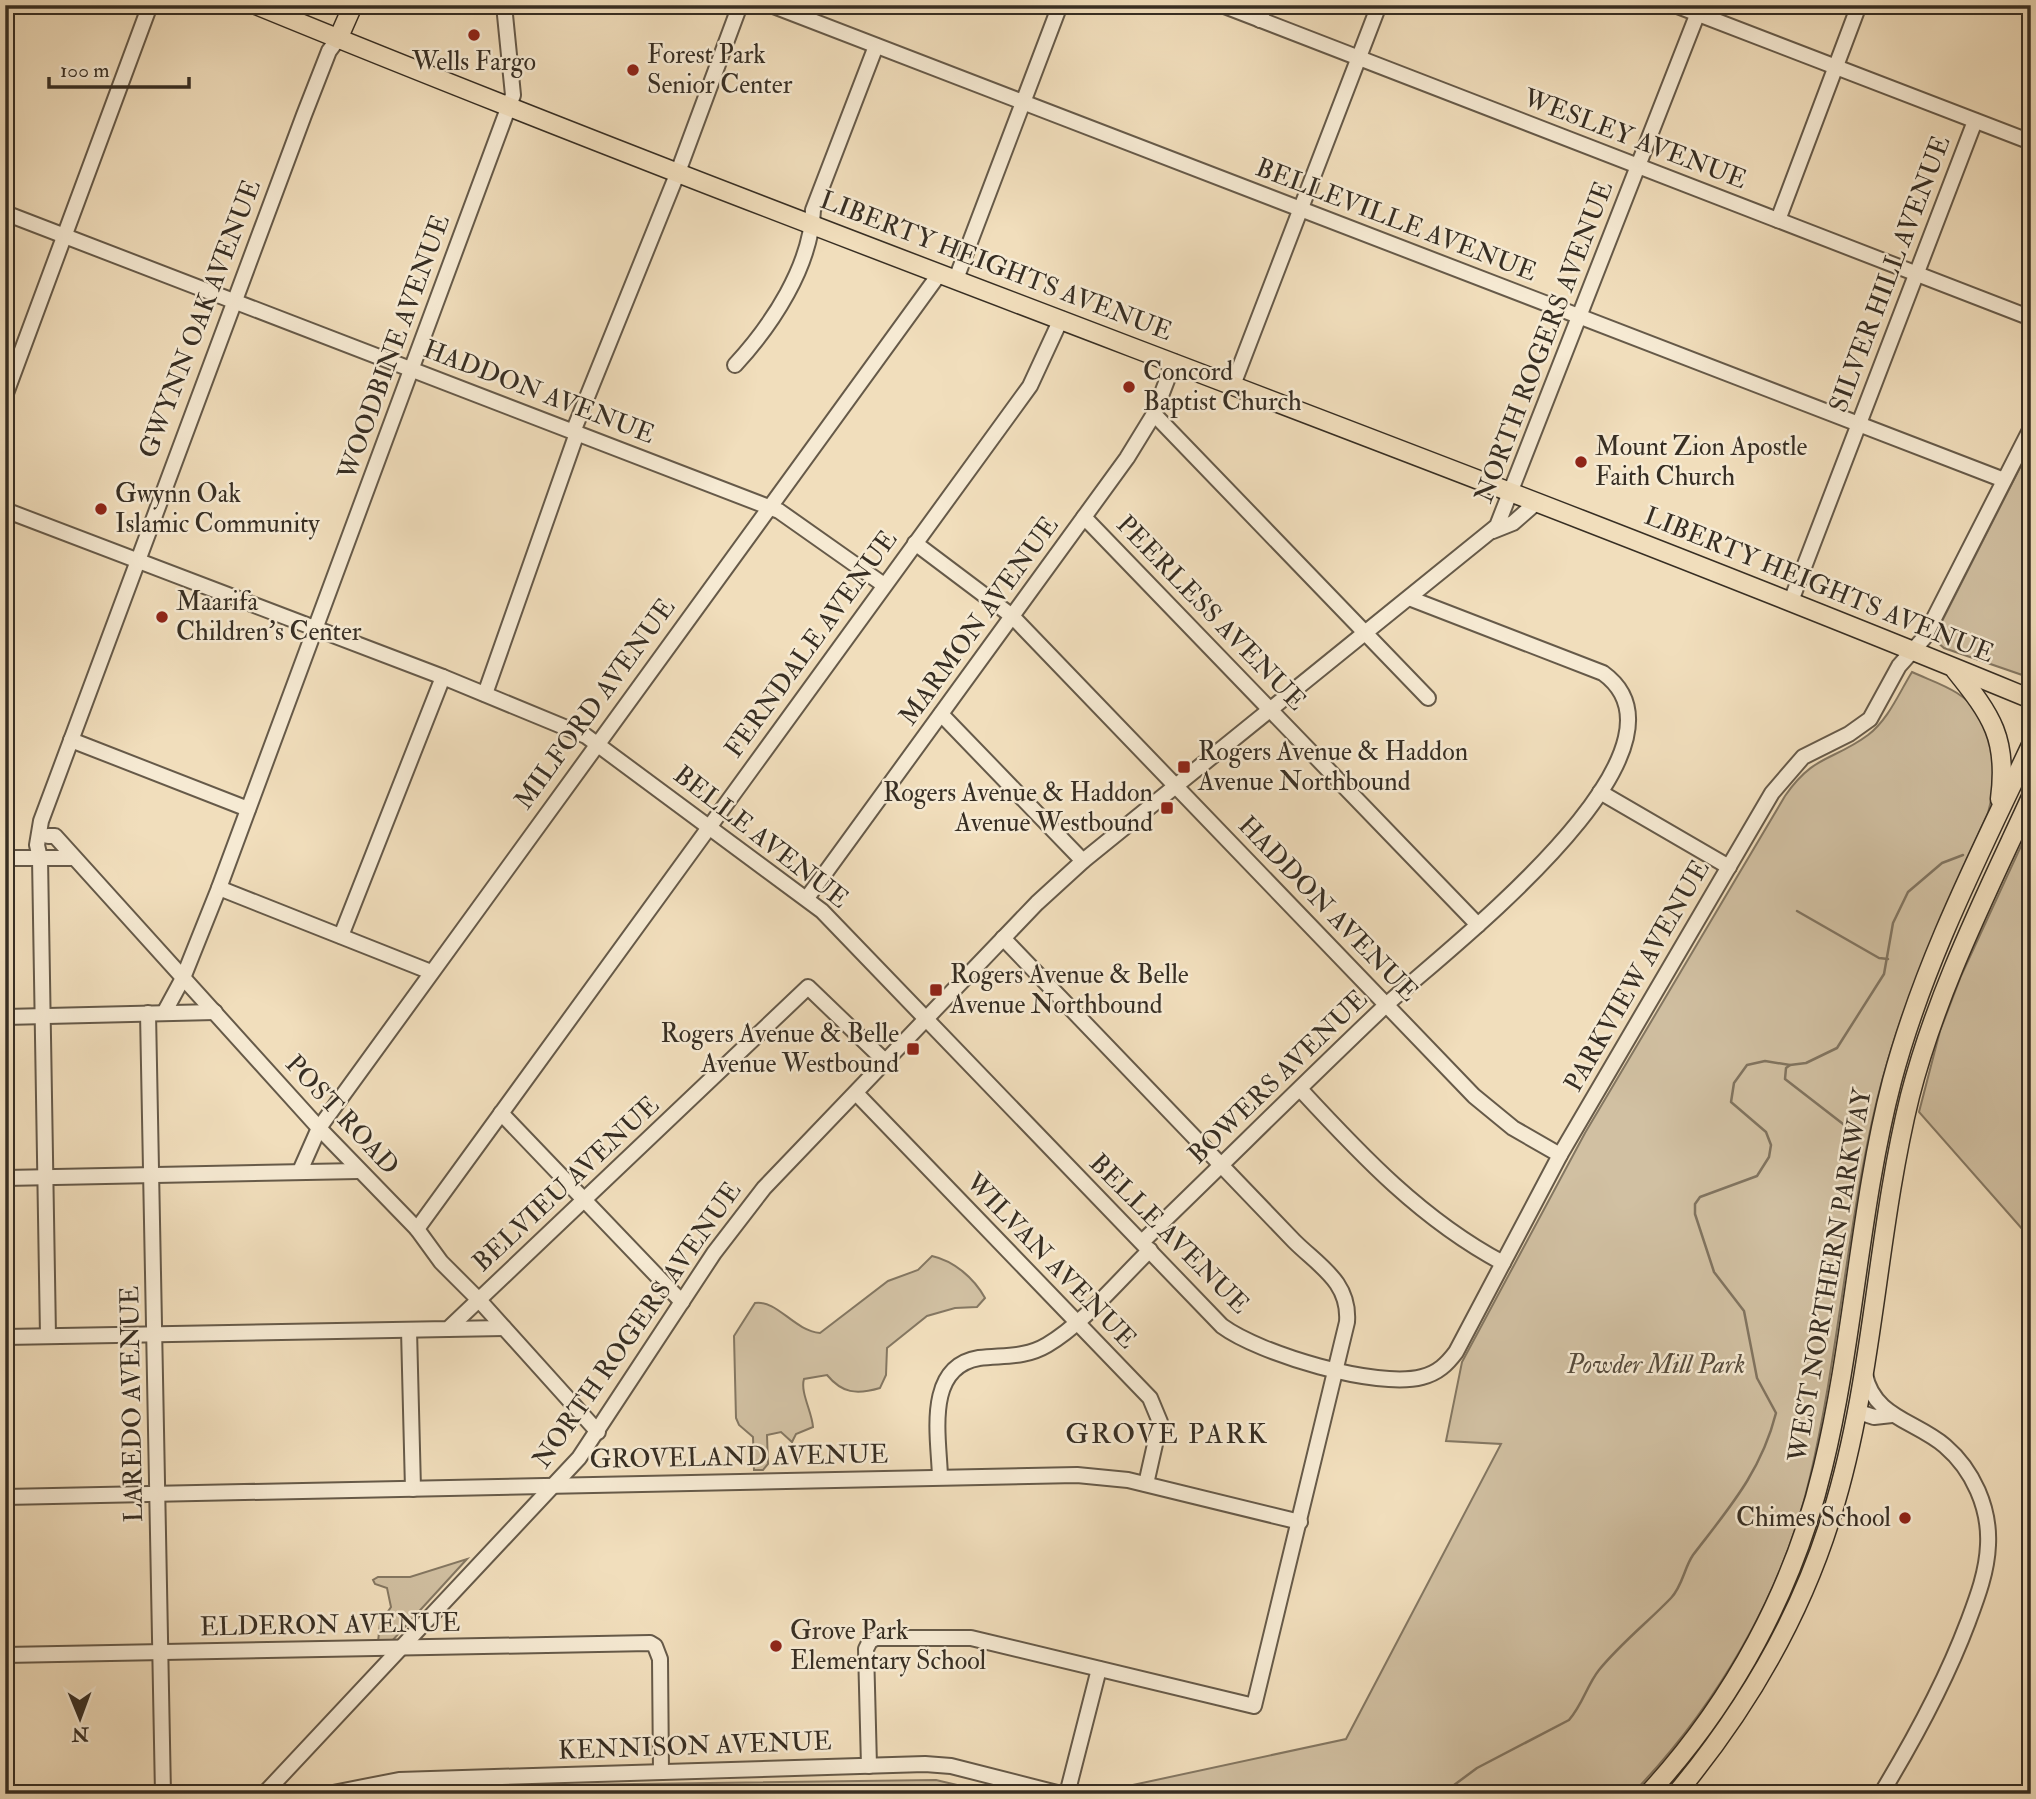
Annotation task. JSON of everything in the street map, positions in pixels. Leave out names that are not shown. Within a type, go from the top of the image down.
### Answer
[{"type":"main road","name":"LIBERTY HEIGHTS AVENUE","points":[[256,5],[509,107],[1791,601],[2031,699]]},
{"type":"main road","name":"GWYNN OAK AVENUE","points":[[338,39],[353,5]]},
{"type":"main road","points":[[1953,667],[1989,713],[1999,737],[2003,770],[1998,815]]},
{"type":"main road","name":"WEST NORTHERN PARKWAY","points":[[1648,1794],[1717,1710],[1767,1620],[1788,1573],[1816,1493],[1837,1397],[1875,1161],[1892,1081],[1936,952],[2031,745]]},
{"type":"main road","name":"WEST NORTHERN PARKWAY","points":[[1676,1794],[1735,1719],[1773,1656],[1795,1612],[1833,1513],[1856,1410],[1896,1166],[1920,1061],[1951,972],[2028,805]]},
{"type":"main road","points":[[1837,1397],[1856,1410]]},
{"type":"street","points":[[5,396],[150,5]]},
{"type":"street","name":"WOODBINE AVENUE","points":[[164,1013],[183,978],[219,888],[509,107],[514,91],[504,5]]},
{"type":"street","points":[[485,694],[575,432],[678,172],[740,5]]},
{"type":"street","name":"BELLEVILLE AVENUE","points":[[771,5],[2004,480]]},
{"type":"street","name":"MILFORD AVENUE","points":[[300,1171],[319,1128],[767,507],[948,276],[1023,102],[1060,5]]},
{"type":"street","name":"WESLEY AVENUE","points":[[1222,5],[2031,318]]},
{"type":"street","points":[[1260,20],[1265,5]]},
{"type":"street","points":[[1233,385],[1379,5]]},
{"type":"street","points":[[1675,5],[1700,10],[1836,67],[2031,142]]},
{"type":"street","points":[[1778,220],[1859,5]]},
{"type":"street","name":"NORTH ROGERS AVENUE","points":[[264,1794],[554,1485],[598,1432],[746,1209],[1003,938],[1083,861],[1492,532],[1503,516],[1700,10]]},
{"type":"street","name":"GWYNN OAK AVENUE","points":[[40,858],[75,742],[239,303],[321,70],[329,51],[338,39]]},
{"type":"street","points":[[735,365],[764,334],[779,310],[812,223],[813,210],[876,46]]},
{"type":"street","name":"SILVER HILL AVENUE","points":[[1791,601],[1975,121]]},
{"type":"street","name":"HADDON AVENUE","points":[[5,213],[767,507],[884,585]]},
{"type":"street","name":"FERNDALE AVENUE","points":[[417,1228],[1030,386],[1061,319]]},
{"type":"street","name":"MARMON AVENUE","points":[[807,898],[1127,458],[1154,414],[1174,362]]},
{"type":"street","points":[[1154,414],[1428,698]]},
{"type":"street","name":"PARKVIEW AVENUE","points":[[1447,1364],[1560,1155],[1783,779],[1803,757],[1849,734],[1870,719],[1899,666],[1924,638],[2031,428]]},
{"type":"street","points":[[1492,532],[1513,523],[1537,502]]},
{"type":"street","name":"BELLE AVENUE","points":[[5,510],[577,731],[807,898],[1209,1313],[1237,1337],[1271,1353],[1336,1370],[1411,1380],[1436,1372],[1447,1364]]},
{"type":"street","name":"PEERLESS AVENUE","points":[[1084,517],[1478,925]]},
{"type":"street","name":"HADDON AVENUE","points":[[915,543],[1012,616],[1488,1108],[1513,1128],[1560,1155]]},
{"type":"street","name":"BOWERS AVENUE","points":[[940,1477],[939,1396],[947,1378],[970,1361],[1033,1352],[1059,1337],[1076,1322],[1222,1166],[1300,1089],[1386,1005],[1478,925],[1558,848],[1600,792],[1622,749],[1630,722],[1623,690],[1604,673],[1409,598]]},
{"type":"street","points":[[341,936],[443,677]]},
{"type":"street","points":[[941,714],[1083,861]]},
{"type":"street","points":[[75,742],[248,809]]},
{"type":"street","name":"GWYNN OAK AVENUE","points":[[48,1336],[40,858],[37,845],[41,821],[75,742]]},
{"type":"street","points":[[1600,792],[1729,867]]},
{"type":"street","name":"POST ROAD","points":[[48,836],[55,836],[319,1128],[417,1228],[441,1262],[479,1300],[598,1432]]},
{"type":"street","points":[[5,858],[74,858]]},
{"type":"street","points":[[219,888],[431,972]]},
{"type":"street","points":[[869,1766],[866,1649],[870,1641],[876,1638],[971,1638],[1254,1706],[1336,1370],[1348,1307],[1342,1289],[1003,938]]},
{"type":"street","name":"BELVIEU AVENUE","points":[[448,1329],[808,987],[885,1061]]},
{"type":"street","points":[[5,1017],[215,1012]]},
{"type":"street","name":"LAREDO AVENUE","points":[[148,1013],[163,1794]]},
{"type":"street","points":[[1300,1089],[1390,1182],[1450,1231],[1503,1263]]},
{"type":"street","name":"WILVAN AVENUE","points":[[856,1093],[1150,1398],[1159,1414],[1160,1430],[1146,1484]]},
{"type":"street","points":[[501,1113],[682,1302]]},
{"type":"street","points":[[5,1178],[359,1171]]},
{"type":"street","points":[[5,1337],[503,1328]]},
{"type":"street","points":[[409,1330],[413,1489]]},
{"type":"street","points":[[1863,1366],[1875,1400],[1892,1415],[1933,1437],[1965,1468],[1982,1502],[1988,1545],[1986,1567],[1976,1601],[1951,1667],[1881,1794]]},
{"type":"street","points":[[1856,1410],[1874,1417],[1892,1415]]},
{"type":"street","name":"GROVELAND AVENUE","points":[[5,1497],[1096,1476],[1146,1484],[1300,1522]]},
{"type":"street","name":"ELDERON AVENUE","points":[[5,1655],[643,1642],[655,1646],[660,1659],[661,1772]]},
{"type":"street","points":[[1067,1794],[1099,1669]]},
{"type":"street","name":"KENNISON AVENUE","points":[[328,1794],[399,1780],[938,1764],[1062,1794]]},
{"type":"green space","points":[[2031,446],[2031,678],[1944,648],[1936,641],[1935,635]]},
{"type":"green space","name":"Powder Mill Park","points":[[1912,672],[1957,693],[1980,717],[1992,747],[1994,764],[1988,813],[1912,990],[1877,1100],[1858,1194],[1820,1430],[1798,1521],[1764,1606],[1718,1687],[1691,1725],[1632,1794],[1091,1794],[1346,1739],[1501,1444],[1446,1441],[1462,1362],[1585,1133],[1785,796],[1805,772],[1875,729]]},
{"type":"green space","points":[[2031,832],[2031,1239],[1919,1112],[1940,1031],[1961,976],[2027,833]]},
{"type":"green space","points":[[932,1256],[963,1271],[985,1298],[977,1307],[955,1308],[927,1316],[887,1348],[886,1375],[880,1388],[850,1391],[838,1386],[827,1375],[804,1379],[813,1427],[796,1434],[792,1442],[781,1432],[767,1435],[768,1464],[763,1470],[754,1470],[753,1437],[739,1425],[736,1418],[734,1336],[755,1303],[771,1306],[802,1327],[820,1333],[888,1281],[918,1270]]},
{"type":"green space","points":[[467,1559],[391,1642],[378,1642],[380,1623],[391,1607],[387,1588],[375,1584],[373,1580],[378,1577],[410,1577]]},
{"type":"green space","points":[[936,1780],[995,1794],[387,1794],[415,1787]]},
{"type":"waterway","points":[[2027,834],[2031,832]]},
{"type":"waterway","points":[[1442,1794],[1477,1768],[1569,1720],[1599,1670],[1675,1593],[1693,1555],[1753,1471],[1770,1434],[1776,1413],[1757,1378],[1744,1311],[1714,1272],[1695,1214],[1695,1204],[1700,1197],[1757,1176],[1769,1157],[1771,1145],[1766,1132],[1731,1102],[1734,1083],[1747,1065],[1765,1061],[1790,1065],[1806,1063],[1837,1048],[1884,974],[1893,923],[1908,892],[1942,863],[1963,855]]},
{"type":"waterway","points":[[1797,911],[1879,958],[1888,959]]},
{"type":"waterway","points":[[1790,1065],[1786,1068],[1785,1079],[1856,1134]]},
{"type":"place","name":"Wells Fargo","points":[[474,35]]},
{"type":"place","name":"Forest Park Senior Center","points":[[633,70]]},
{"type":"place","name":"Concord Baptist Church","points":[[1129,387]]},
{"type":"place","name":"Mount Zion Apostle Faith Church","points":[[1581,462]]},
{"type":"place","name":"Gwynn Oak Islamic Community","points":[[101,509]]},
{"type":"place","name":"Maarifa Children's Center","points":[[162,617]]},
{"type":"place","name":"Rogers Avenue & Haddon Avenue Northbound","points":[[1184,767]]},
{"type":"place","name":"Rogers Avenue & Haddon Avenue Westbound","points":[[1167,808]]},
{"type":"place","name":"Rogers Avenue & Belle Avenue Northbound","points":[[936,990]]},
{"type":"place","name":"Rogers Avenue & Belle Avenue Westbound","points":[[913,1049]]},
{"type":"place","name":"Chimes School","points":[[1905,1518]]},
{"type":"place","name":"Grove Park Elementary School","points":[[776,1646]]},
{"type":"district","name":"GROVE PARK","points":[[1167,1434]]}]
